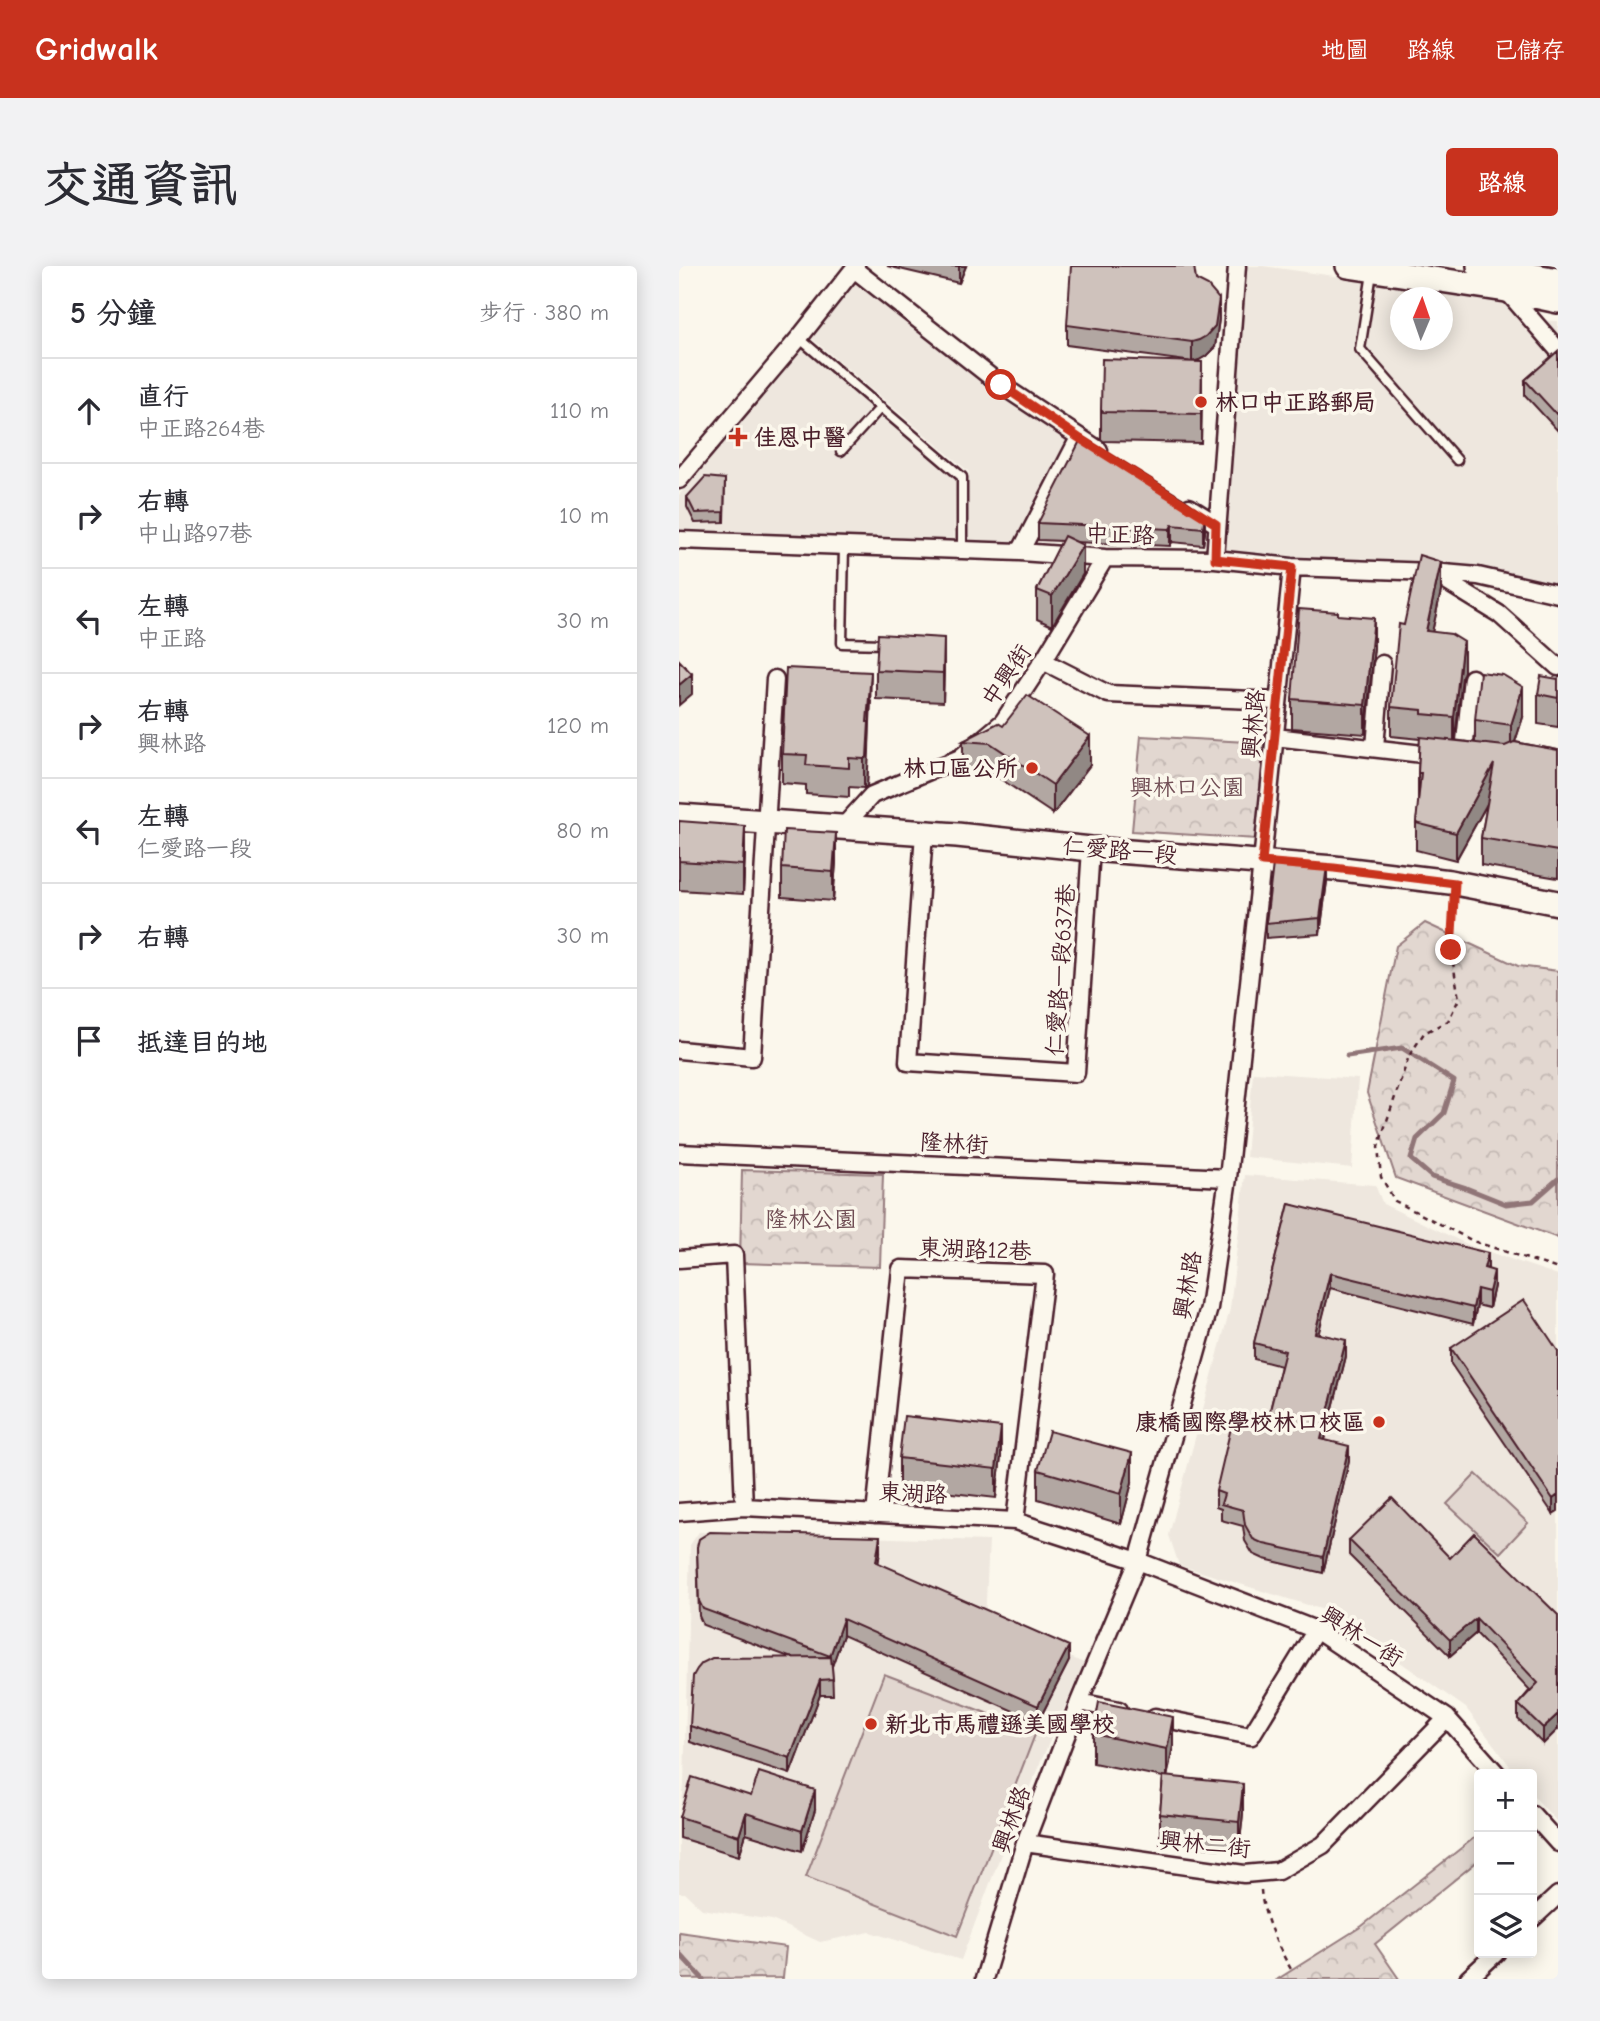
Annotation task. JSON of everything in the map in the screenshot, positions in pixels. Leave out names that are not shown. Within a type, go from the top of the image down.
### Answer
[{"type":"main road","points":[[1348,266],[1506,290],[1558,301]]},
{"type":"main road","points":[[1488,266],[1558,280]]},
{"type":"main road","name":"仁愛路一段","points":[[679,816],[924,833],[1334,868],[1455,883],[1558,903]]},
{"type":"street","points":[[1215,559],[1237,266]]},
{"type":"street","points":[[679,480],[855,267],[1001,385],[1113,459]]},
{"type":"street","points":[[1506,290],[1558,350]]},
{"type":"street","points":[[1020,552],[1079,438]]},
{"type":"street","points":[[1170,495],[1216,524]]},
{"type":"street","name":"中正路","points":[[679,540],[1020,552],[1105,558],[1215,559],[1292,567],[1432,572],[1478,576],[1558,594]]},
{"type":"street","name":"中興街","points":[[842,828],[872,796],[960,758],[1003,722],[1105,558]]},
{"type":"street","name":"興林路","points":[[984,1979],[1025,1843],[1079,1702],[1138,1561],[1209,1308],[1228,1178],[1292,567]]},
{"type":"street","points":[[1432,572],[1499,614],[1558,667]]},
{"type":"street","points":[[1043,661],[1108,694],[1278,701]]},
{"type":"street","points":[[1375,747],[1382,664]]},
{"type":"street","points":[[1275,737],[1469,759],[1472,678]]},
{"type":"street","points":[[679,1050],[752,1057],[775,679]]},
{"type":"street","name":"仁愛路一段637巷","points":[[924,833],[908,1062],[1076,1073],[1090,849]]},
{"type":"street","name":"隆林街","points":[[679,1153],[1228,1178]]},
{"type":"street","points":[[679,1259],[734,1255],[744,1507]]},
{"type":"street","name":"東湖路12巷","points":[[875,1514],[901,1269],[1045,1274],[1015,1521]]},
{"type":"street","name":"東湖路","points":[[679,1512],[744,1507],[1015,1521],[1138,1561]]},
{"type":"street","name":"興林一街","points":[[1138,1561],[1316,1630],[1447,1718],[1493,1769]]},
{"type":"street","points":[[1079,1702],[1251,1735],[1316,1630]]},
{"type":"street","name":"興林二街","points":[[1025,1843],[1244,1874],[1277,1871],[1323,1845],[1447,1718]]},
{"type":"street","points":[[1537,1820],[1558,1843]]},
{"type":"street","points":[[1537,1914],[1558,1895]]},
{"type":"street","points":[[1468,1979],[1491,1958]]},
{"type":"lane","points":[[1372,270],[1360,349],[1457,460]]},
{"type":"lane","points":[[799,338],[962,477],[962,550]]},
{"type":"lane","points":[[841,451],[881,407]]},
{"type":"lane","points":[[844,546],[842,643],[894,645]]},
{"type":"path","points":[[1455,883],[1451,950],[1459,999],[1448,1021],[1425,1033],[1409,1056],[1378,1147],[1381,1177],[1395,1201],[1473,1241],[1558,1269]]},
{"type":"path","points":[[1260,1872],[1261,1896],[1269,1923],[1291,1970]]},
{"type":"shaded area","points":[[1247,266],[1413,287],[1390,287],[1390,350],[1453,350],[1453,293],[1506,300],[1524,320],[1558,321],[1558,589],[1494,574],[1223,550]]},
{"type":"shaded area","points":[[856,282],[1068,440],[1016,545],[968,540],[969,472],[810,337]]},
{"type":"shaded area","points":[[801,348],[955,478],[954,541],[679,530],[679,495]]},
{"type":"shaded area","points":[[1253,1072],[1358,1079],[1352,1168],[1246,1157]]},
{"type":"shaded area","name":"康橋國際學校林口校區","points":[[1245,1175],[1375,1185],[1383,1204],[1471,1246],[1558,1275],[1558,1823],[1537,1800],[1537,1769],[1512,1769],[1466,1708],[1327,1611],[1179,1565],[1169,1535],[1230,1309]]},
{"type":"shaded area","name":"新北市馬禮遜美國學校","points":[[699,1532],[989,1541],[985,1620],[1084,1663],[1006,1841],[961,1960],[870,1932],[820,1942],[772,1920],[702,1909],[685,1893],[679,1893],[690,1545]]},
{"type":"green space","name":"興林口公園","points":[[1141,736],[1264,743],[1256,839],[1132,831]]},
{"type":"green space","points":[[1425,923],[1518,966],[1558,971],[1558,1238],[1396,1178],[1367,1093],[1396,946]]},
{"type":"green space","name":"隆林公園","points":[[742,1170],[883,1174],[880,1267],[740,1263]]},
{"type":"green space","points":[[1476,1474],[1528,1523],[1500,1553],[1447,1504]]},
{"type":"green space","points":[[884,1674],[1036,1732],[957,1936],[806,1877]]},
{"type":"green space","points":[[1474,1838],[1474,1864],[1375,1944],[1399,1979],[1278,1979],[1362,1926]]},
{"type":"green space","points":[[679,1932],[786,1947],[783,1978],[679,1979]]},
{"type":"building","points":[[1071,266],[1194,266],[1196,280],[1208,286],[1219,299],[1215,326],[1206,336],[1192,342],[1067,325]]},
{"type":"building","points":[[1558,351],[1558,416],[1525,380]]},
{"type":"building","points":[[1102,359],[1202,362],[1201,414],[1103,412]]},
{"type":"building","points":[[1082,437],[1205,515],[1203,528],[1038,523]]},
{"type":"building","points":[[705,477],[725,479],[724,512],[695,513],[687,497]]},
{"type":"building","points":[[1064,536],[1083,545],[1052,596],[1037,590]]},
{"type":"building","points":[[1419,555],[1441,562],[1426,631],[1451,634],[1464,642],[1454,717],[1391,707],[1399,624],[1404,625]]},
{"type":"building","points":[[1299,609],[1374,618],[1365,705],[1292,699]]},
{"type":"building","points":[[878,634],[944,638],[943,673],[876,670]]},
{"type":"building","points":[[679,660],[692,674],[679,685]]},
{"type":"building","points":[[786,668],[871,672],[867,757],[849,758],[849,768],[806,765],[807,755],[782,754]]},
{"type":"building","points":[[1480,672],[1503,675],[1523,687],[1511,725],[1475,720]]},
{"type":"building","points":[[1541,676],[1558,679],[1558,698],[1538,694]]},
{"type":"building","points":[[1027,695],[1090,736],[1053,785],[990,743],[963,741],[998,723],[1003,726]]},
{"type":"building","points":[[1420,737],[1505,746],[1514,742],[1558,750],[1558,851],[1481,838],[1494,764],[1456,833],[1416,823],[1421,773],[1418,773]]},
{"type":"building","points":[[679,821],[745,826],[743,865],[679,861]]},
{"type":"building","points":[[784,830],[836,833],[833,872],[782,868]]},
{"type":"building","points":[[1273,864],[1327,866],[1320,918],[1266,923]]},
{"type":"building","points":[[1289,1204],[1488,1253],[1484,1268],[1494,1271],[1489,1292],[1477,1289],[1473,1308],[1330,1273],[1315,1333],[1346,1340],[1321,1439],[1349,1446],[1323,1557],[1264,1544],[1253,1539],[1245,1525],[1243,1510],[1221,1504],[1224,1494],[1216,1491],[1233,1419],[1266,1426],[1285,1351],[1254,1343]]},
{"type":"building","points":[[1524,1300],[1558,1351],[1558,1495],[1553,1499],[1451,1348]]},
{"type":"building","points":[[904,1416],[1001,1427],[996,1469],[899,1458]]},
{"type":"building","points":[[1049,1431],[1132,1453],[1121,1494],[1038,1470]]},
{"type":"building","points":[[1392,1498],[1450,1558],[1474,1533],[1558,1615],[1558,1714],[1543,1728],[1518,1704],[1538,1683],[1476,1618],[1450,1640],[1349,1540]]},
{"type":"building","points":[[710,1532],[880,1536],[876,1562],[1069,1646],[1038,1706],[843,1619],[830,1656],[703,1609],[699,1601],[697,1547],[699,1539]]},
{"type":"building","points":[[831,1657],[833,1679],[820,1680],[790,1758],[690,1726],[693,1676],[702,1663],[712,1658]]},
{"type":"building","points":[[1099,1702],[1173,1717],[1167,1749],[1093,1734]]},
{"type":"building","points":[[759,1772],[815,1790],[802,1831],[746,1813],[739,1836],[680,1817],[692,1777],[751,1796]]},
{"type":"building","points":[[1163,1776],[1243,1784],[1239,1822],[1160,1814]]},
{"type":"waterway","points":[[1347,1056],[1402,1048],[1454,1081],[1444,1113],[1417,1139],[1411,1159],[1432,1177],[1506,1204],[1533,1201],[1558,1179]]},
{"type":"waterway","points":[[679,1953],[703,1979]]},
{"type":"place","name":"林口中正路郵局","points":[[1201,402]]},
{"type":"place","name":"佳恩中醫","points":[[738,437]]},
{"type":"place","name":"林口區公所","points":[[1032,768]]},
{"type":"place","name":"康橋國際學校林口校區","points":[[1379,1422]]},
{"type":"place","name":"新北市馬禮遜美國學校","points":[[871,1724]]},
{"type":"route","points":[[1001,385],[1079,438],[1216,524],[1215,559],[1292,567],[1262,862],[1455,883],[1451,950]]}]
